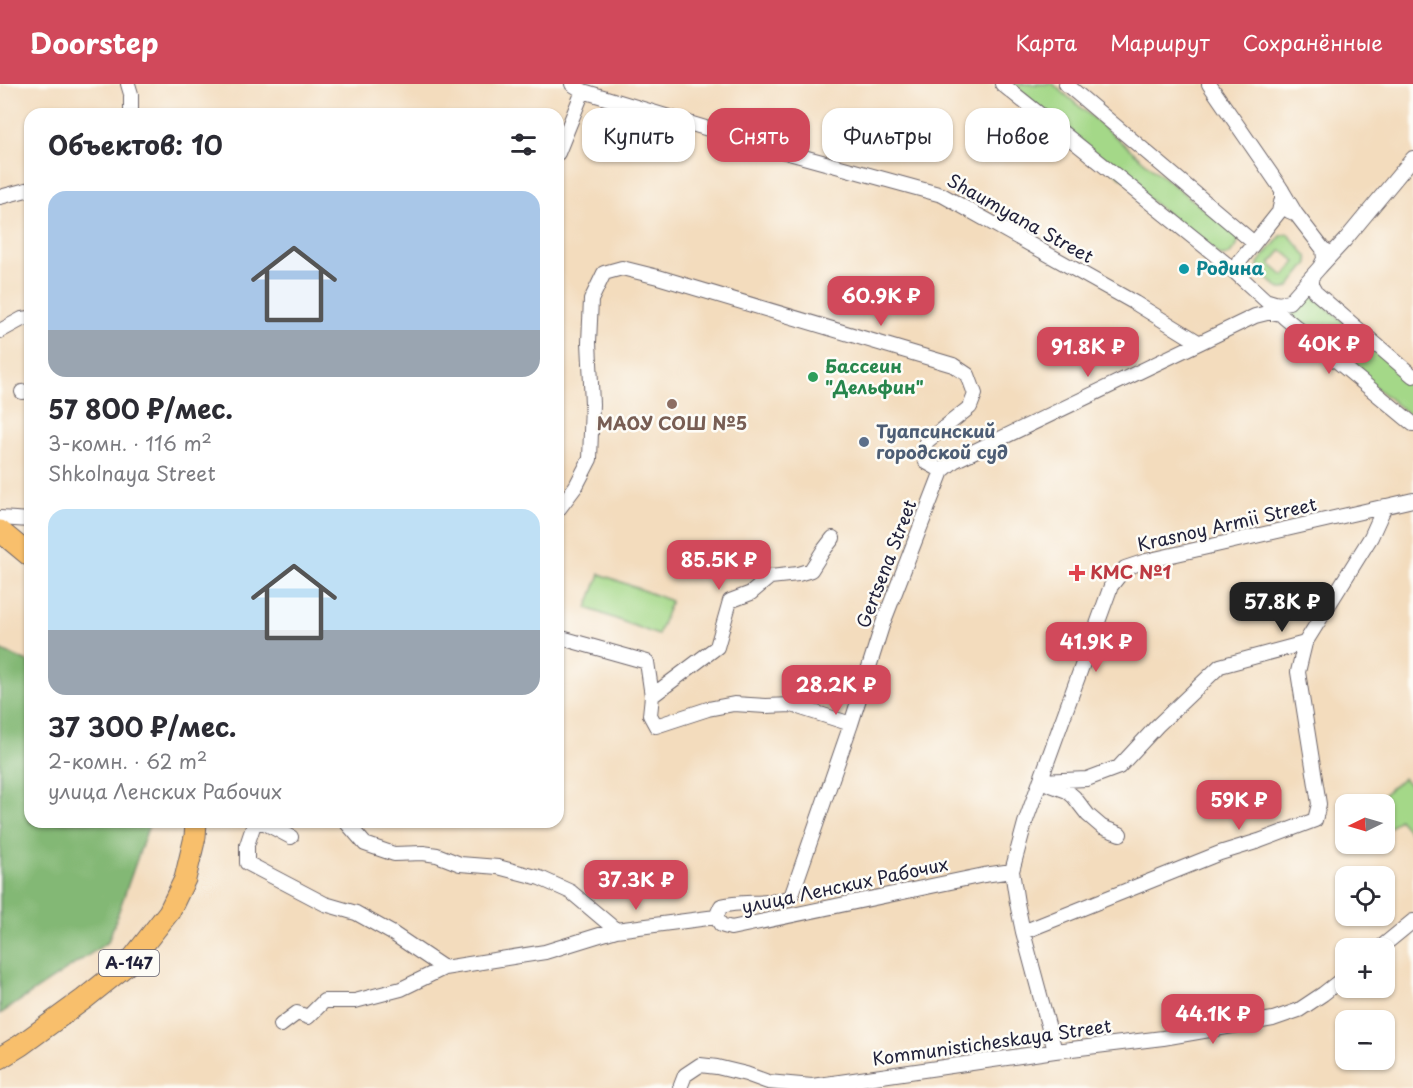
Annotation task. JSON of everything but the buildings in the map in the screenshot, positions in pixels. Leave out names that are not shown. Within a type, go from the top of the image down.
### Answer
[{"type":"highway","points":[[0,531],[24,551]]},
{"type":"highway","name":"А-147","points":[[0,1058],[84,999],[129,963],[169,912],[185,879],[196,828]]},
{"type":"street","points":[[128,84],[131,108]]},
{"type":"street","points":[[1002,84],[1224,262],[1241,277],[1267,308],[1413,424]]},
{"type":"street","points":[[1066,84],[1254,243]]},
{"type":"street","points":[[1209,84],[1296,214],[1329,250]]},
{"type":"street","points":[[564,133],[578,87]]},
{"type":"street","name":"Shaumyana Street","points":[[578,87],[778,150],[942,195],[1135,303],[1198,342]]},
{"type":"street","points":[[564,502],[576,486],[590,459],[591,300],[604,273],[622,268],[658,277],[953,365],[968,375],[975,394],[970,407],[926,442],[924,455],[926,462],[942,471],[954,461],[1267,308],[1289,302],[1316,272],[1329,250],[1413,158]]},
{"type":"street","points":[[1241,277],[1240,261],[1275,219],[1281,205],[1282,190]]},
{"type":"street","points":[[0,197],[24,191]]},
{"type":"street","points":[[1275,219],[1286,211],[1296,214]]},
{"type":"street","points":[[1224,262],[1232,264],[1240,261]]},
{"type":"street","points":[[1316,272],[1311,285],[1315,292],[1413,376]]},
{"type":"street","points":[[0,331],[24,319]]},
{"type":"street","name":"Gertsena Street","points":[[716,917],[721,906],[732,903],[779,902],[791,897],[851,724],[882,626],[942,471]]},
{"type":"street","name":"Krasnoy Armii Street","points":[[1055,1051],[1023,932],[1012,871],[1025,823],[1111,586],[1125,568],[1146,561],[1413,500]]},
{"type":"street","points":[[1023,932],[1220,853],[1315,820],[1319,804],[1298,672],[1305,643],[1371,537],[1385,506]]},
{"type":"street","points":[[0,518],[24,520]]},
{"type":"street","points":[[652,696],[717,647],[730,601],[751,593],[770,577],[812,570],[833,538]]},
{"type":"street","points":[[564,639],[647,662],[652,696],[650,715],[656,726],[708,709],[734,704],[792,705],[851,724]]},
{"type":"street","points":[[1040,781],[1087,779],[1119,767],[1157,726],[1220,666],[1305,643]]},
{"type":"street","points":[[1040,781],[1067,791],[1102,827],[1120,834]]},
{"type":"street","points":[[253,828],[247,845],[247,863],[325,904],[356,913],[392,933],[444,968]]},
{"type":"street","points":[[274,828],[291,837]]},
{"type":"street","points":[[351,828],[365,844],[394,854],[437,855],[460,864],[498,867],[540,878],[571,892],[616,930]]},
{"type":"street","name":"улица Ленских Рабочих","points":[[281,1025],[297,1013],[308,1017],[324,1001],[356,1001],[401,989],[444,968],[545,952],[616,930],[716,917],[721,925],[731,928],[1012,871]]},
{"type":"street","points":[[1392,938],[1413,921]]},
{"type":"street","name":"Kommunisticheskaya Street","points":[[680,1088],[685,1075],[700,1065],[746,1074],[768,1082],[812,1086],[1163,1038],[1273,1019],[1299,1010],[1335,985]]},
{"type":"green space","points":[[1004,84],[1053,84],[1152,168],[1239,237],[1237,246],[1229,255],[1220,256],[1070,137],[1070,108],[1034,108]]},
{"type":"green space","points":[[1289,235],[1307,256],[1308,263],[1285,289],[1280,289],[1266,278],[1258,267],[1258,263],[1281,236]],"holes":[[[1282,250],[1296,262],[1284,276],[1270,264]]]},
{"type":"green space","points":[[1307,290],[1413,382],[1413,418],[1286,314]]},
{"type":"green space","points":[[600,574],[671,601],[658,635],[587,608]]},
{"type":"green space","points":[[0,650],[24,660],[24,828],[148,828],[108,942],[0,1014]]},
{"type":"green space","points":[[1403,778],[1413,789],[1413,836],[1399,819],[1395,823],[1395,794],[1385,794]]},
{"type":"place","name":"Родина","points":[[1184,269]]},
{"type":"place","name":"Бассеин \"Дельфин\"","points":[[813,377]]},
{"type":"place","name":"МАОУ СОШ №5","points":[[672,404]]},
{"type":"place","name":"Туапсинский городской суд","points":[[864,442]]},
{"type":"place","name":"KMC №1","points":[[1077,573]]}]
